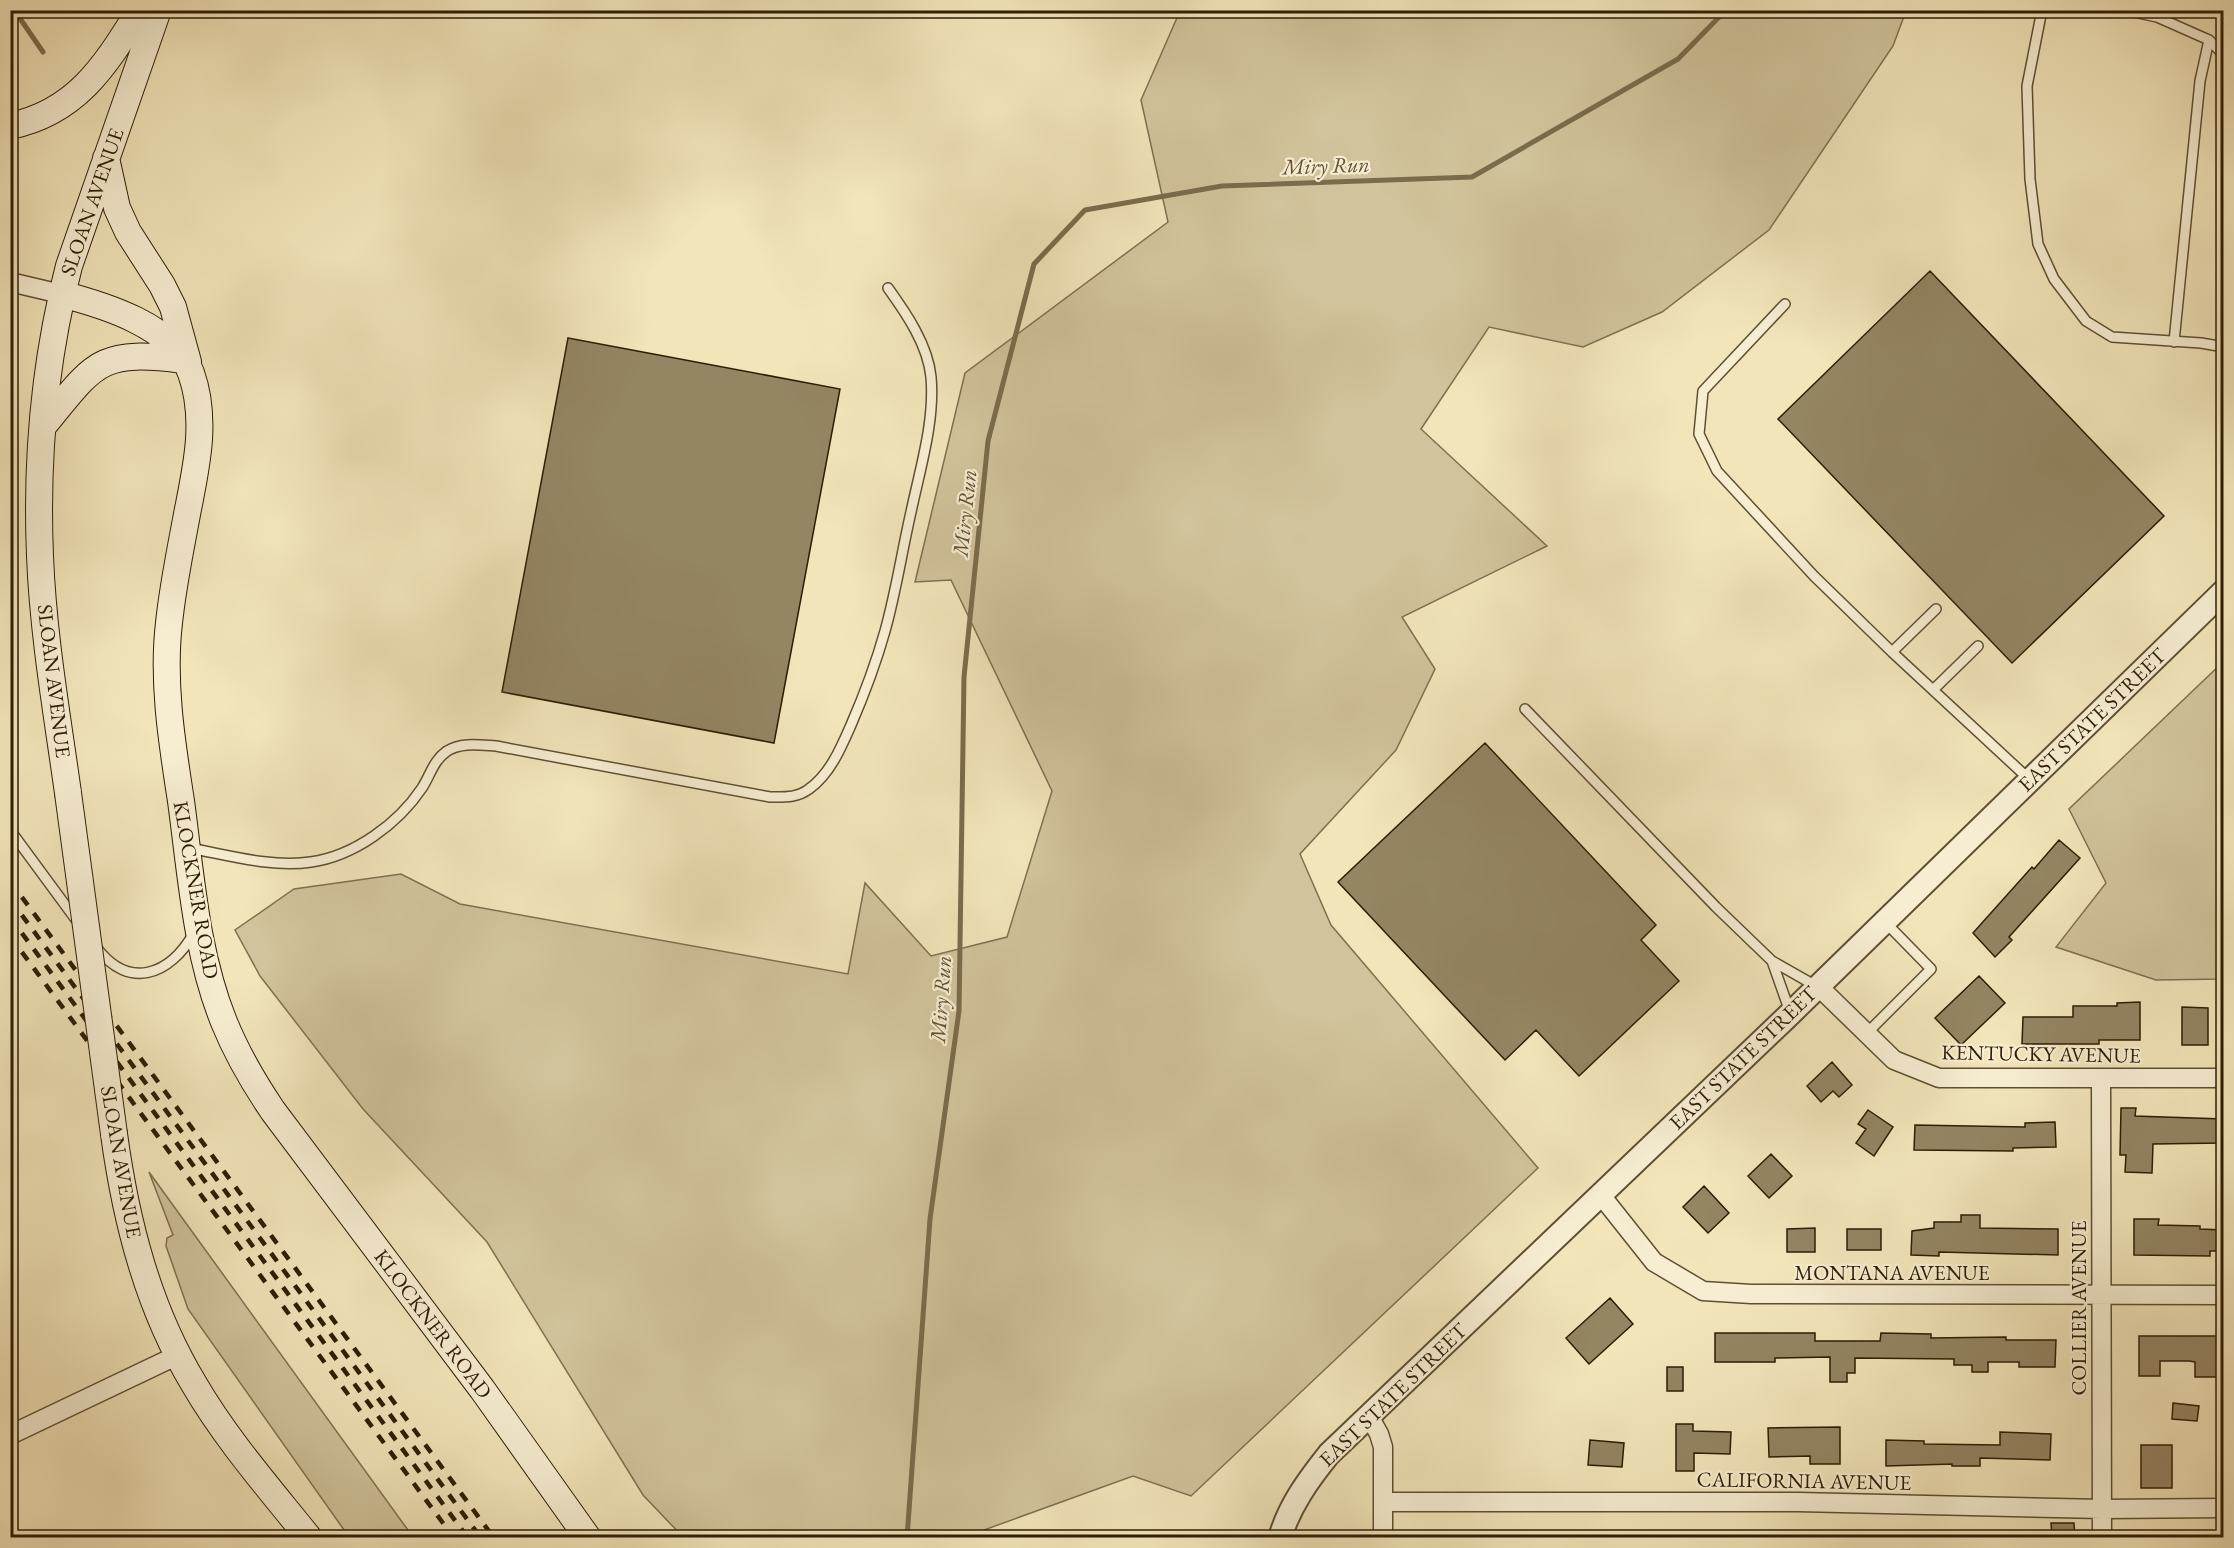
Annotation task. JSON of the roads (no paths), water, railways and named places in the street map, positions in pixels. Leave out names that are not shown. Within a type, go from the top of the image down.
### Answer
[{"type":"main road","points":[[10,126],[37,118],[75,96],[107,62],[140,10]]},
{"type":"main road","name":"SLOAN AVENUE","points":[[158,10],[77,239],[62,294],[50,365],[44,425],[40,490],[41,568],[52,673],[118,1164],[135,1245],[157,1308],[195,1386],[226,1431],[309,1538]]},
{"type":"main road","points":[[44,425],[83,377],[103,363],[119,357],[135,355],[187,365],[173,307],[122,219],[117,208],[105,158]]},
{"type":"main road","name":"KLOCKNER ROAD","points":[[62,294],[105,306],[131,318],[169,342],[187,365],[198,402],[200,439],[172,602],[166,664],[172,735],[198,926],[209,976],[224,1021],[240,1056],[291,1135],[482,1389],[588,1538]]},
{"type":"street","name":"KLOCKNER ROAD","points":[[10,282],[62,294]]},
{"type":"street","name":"EAST STATE STREET","points":[[1280,1538],[1294,1504],[1308,1479],[1329,1454],[1818,987],[2223,591]]},
{"type":"street","name":"KENTUCKY AVENUE","points":[[1818,987],[1894,1060],[1939,1078],[2223,1078]]},
{"type":"street","name":"COLLIER AVENUE","points":[[2102,1078],[2102,1538]]},
{"type":"street","name":"MONTANA AVENUE","points":[[1600,1194],[1654,1262],[1703,1291],[1751,1294],[2101,1297],[2223,1295]]},
{"type":"street","points":[[10,1435],[178,1355]]},
{"type":"street","points":[[1369,1416],[1383,1447],[1383,1538]]},
{"type":"street","name":"CALIFORNIA AVENUE","points":[[1384,1502],[1798,1502],[2102,1509],[2223,1508]]},
{"type":"lane","points":[[2044,10],[2041,15],[2027,86],[2030,179],[2038,244],[2054,279],[2086,321],[2112,338],[2223,347]]},
{"type":"lane","points":[[2124,10],[2157,16],[2209,40],[2223,55]]},
{"type":"lane","points":[[2174,342],[2200,81],[2209,40]]},
{"type":"lane","points":[[187,847],[281,862],[310,862],[341,854],[367,840],[396,819],[422,788],[435,761],[449,750],[468,745],[496,746],[770,797],[794,797],[810,789],[827,771],[841,747],[861,702],[885,631],[924,448],[931,404],[931,375],[921,343],[888,288]]},
{"type":"lane","points":[[1785,304],[1703,391],[1699,434],[1717,471],[1814,576],[2030,780]]},
{"type":"lane","points":[[1892,652],[1936,609]]},
{"type":"lane","points":[[1934,689],[1978,646]]},
{"type":"lane","points":[[1525,708],[1690,880],[1772,961],[1818,987]]},
{"type":"lane","points":[[10,830],[103,956],[115,965],[135,973],[157,971],[184,950],[198,926]]},
{"type":"lane","points":[[1867,1034],[1931,969],[1885,922]]},
{"type":"lane","points":[[1772,961],[1790,1014]]},
{"type":"waterway","points":[[17,10],[19,17],[43,52]]},
{"type":"waterway","name":"Miry Run","points":[[907,1538],[930,1219],[959,1011],[964,677],[988,441],[1034,264],[1085,210],[1222,186],[1472,177],[1678,59],[1726,10]]},
{"type":"railway","points":[[10,881],[494,1538]]},
{"type":"railway","points":[[10,899],[481,1538]]},
{"type":"railway","points":[[10,917],[468,1538]]},
{"type":"railway","points":[[10,936],[454,1538]]}]
